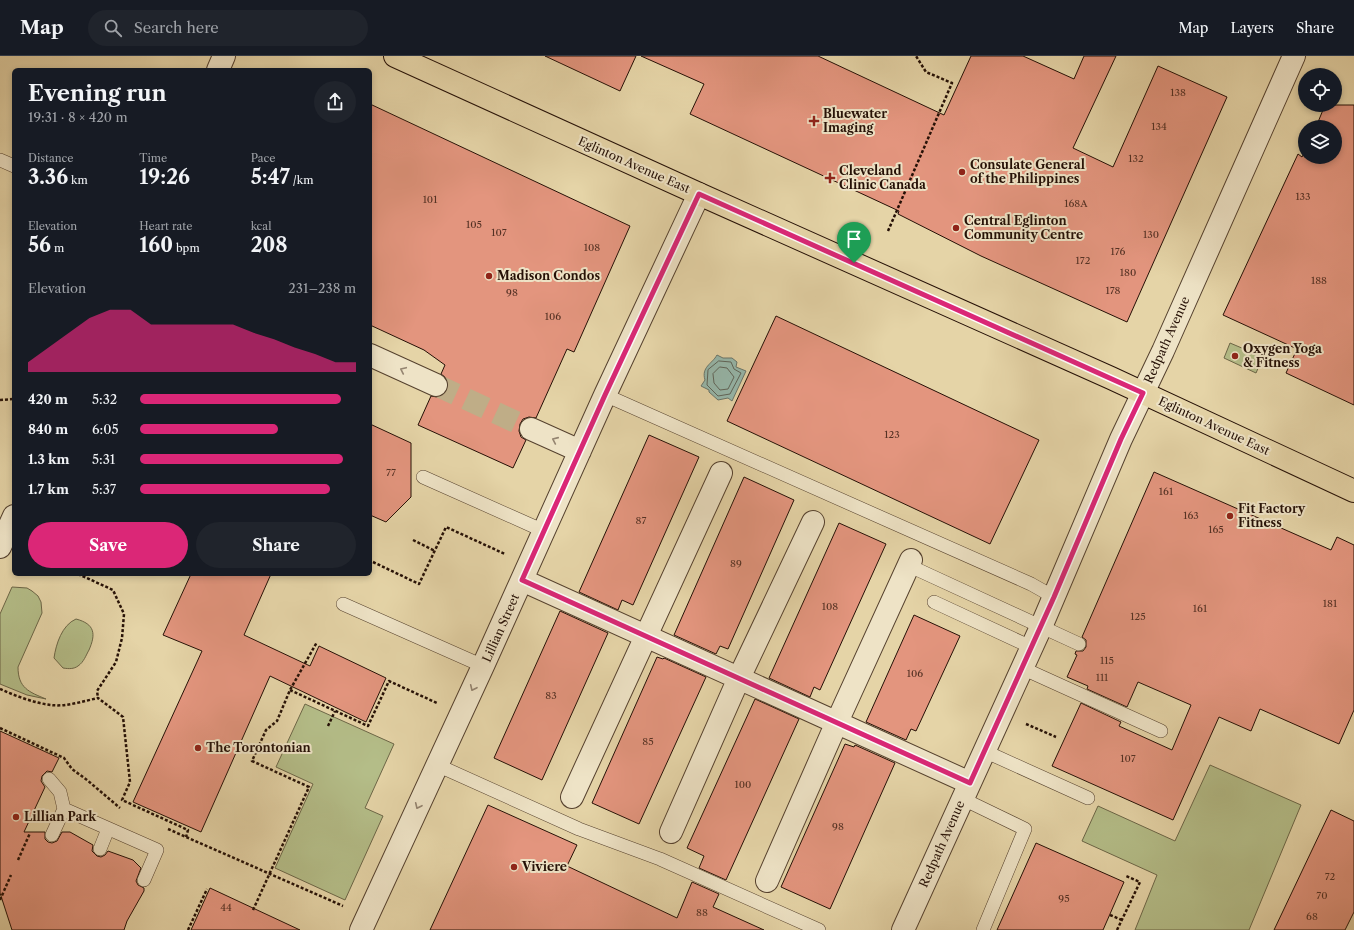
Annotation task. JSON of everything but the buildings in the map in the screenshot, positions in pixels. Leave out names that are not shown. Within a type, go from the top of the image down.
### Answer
[{"type":"main road","name":"Eglinton Avenue East","points":[[395,56],[1143,393],[1354,491]]},
{"type":"street","points":[[219,68],[224,56]]},
{"type":"street","name":"Redpath Avenue","points":[[903,930],[1041,627],[1121,439],[1294,56]]},
{"type":"street","name":"Lillian Street","points":[[361,930],[484,666],[605,395],[699,194]]},
{"type":"street","points":[[372,356],[436,385]]},
{"type":"street","points":[[531,429],[580,451]]},
{"type":"street","points":[[572,797],[721,473]]},
{"type":"street","points":[[0,547],[12,520]]},
{"type":"street","points":[[671,832],[739,678],[813,522]]},
{"type":"street","points":[[767,881],[837,722],[912,564]]},
{"type":"street","points":[[522,580],[837,722],[966,791]]},
{"type":"lane","points":[[0,160],[12,165]]},
{"type":"lane","points":[[605,395],[1031,584],[1054,597]]},
{"type":"lane","points":[[423,477],[544,532]]},
{"type":"lane","points":[[912,564],[1079,644]]},
{"type":"lane","points":[[934,602],[1032,647]]},
{"type":"lane","points":[[343,604],[484,666]]},
{"type":"lane","points":[[1022,668],[1160,732]]},
{"type":"lane","points":[[984,751],[1088,798]]},
{"type":"lane","points":[[437,765],[580,829],[660,859],[819,930]]},
{"type":"lane","points":[[49,779],[60,792],[64,810],[52,835]]},
{"type":"lane","points":[[966,791],[1025,828],[983,930]]},
{"type":"lane","points":[[64,810],[157,850],[144,880]]},
{"type":"lane","points":[[100,849],[108,829]]},
{"type":"path","points":[[888,231],[952,84],[926,72],[916,56]]},
{"type":"path","points":[[0,400],[12,399]]},
{"type":"path","points":[[373,562],[419,584],[446,527],[505,554]]},
{"type":"path","points":[[412,540],[435,551]]},
{"type":"path","points":[[82,576],[113,590],[124,614],[122,638],[116,662],[97,691],[98,698],[123,716],[130,782],[122,800],[188,830],[186,837]]},
{"type":"path","points":[[252,910],[309,787],[252,761],[266,730],[277,721],[290,690],[317,642]]},
{"type":"path","points":[[290,690],[368,726],[389,681],[438,704]]},
{"type":"path","points":[[0,689],[52,706],[73,704],[98,698]]},
{"type":"path","points":[[328,726],[335,711]]},
{"type":"path","points":[[1024,723],[1056,737]]},
{"type":"path","points":[[0,728],[64,758],[72,769],[118,807],[125,810]]},
{"type":"path","points":[[165,828],[346,907]]},
{"type":"path","points":[[0,900],[11,875]]},
{"type":"path","points":[[1117,930],[1140,882],[1126,876]]},
{"type":"path","points":[[188,930],[207,889]]},
{"type":"path","points":[[1110,914],[1122,920]]},
{"type":"green space","points":[[1230,343],[1263,357],[1256,373],[1224,358]]},
{"type":"green space","points":[[12,587],[27,588],[38,596],[41,602],[42,613],[18,667],[22,685],[34,694],[46,699],[27,695],[0,684],[0,614]]},
{"type":"green space","points":[[76,619],[82,621],[90,627],[93,634],[93,639],[85,658],[80,664],[69,669],[63,668],[54,658],[56,647],[63,630]]},
{"type":"green space","points":[[305,704],[394,744],[365,808],[383,816],[345,900],[275,868],[313,784],[276,767]]},
{"type":"green space","points":[[1210,765],[1301,805],[1249,930],[1135,930],[1157,875],[1082,841],[1098,806],[1175,841]]},
{"type":"water","points":[[717,355],[723,358],[732,358],[737,362],[736,367],[746,371],[732,401],[728,398],[718,400],[709,392],[709,390],[701,386],[705,380],[704,372]]},
{"type":"tunnel","points":[[436,385],[531,429]]},
{"type":"place","name":"Bluewater Imaging","points":[[814,121]]},
{"type":"place","name":"Consulate General of the Philippines","points":[[962,172]]},
{"type":"place","name":"Cleveland Clinic Canada","points":[[830,178]]},
{"type":"place","name":"Central Eglinton Community Centre","points":[[956,228]]},
{"type":"place","name":"Madison Condos","points":[[489,276]]},
{"type":"place","name":"Oxygen Yoga & Fitness","points":[[1235,356]]},
{"type":"place","name":"Fit Factory Fitness","points":[[1230,516]]},
{"type":"place","name":"The Torontonian","points":[[198,748]]},
{"type":"place","name":"Lillian Park","points":[[16,817]]},
{"type":"place","name":"Viviere","points":[[514,867]]},
{"type":"route","points":[[699,194],[854,263],[1143,393],[1121,439],[1041,627],[970,783],[522,580],[605,395],[699,194]]}]
